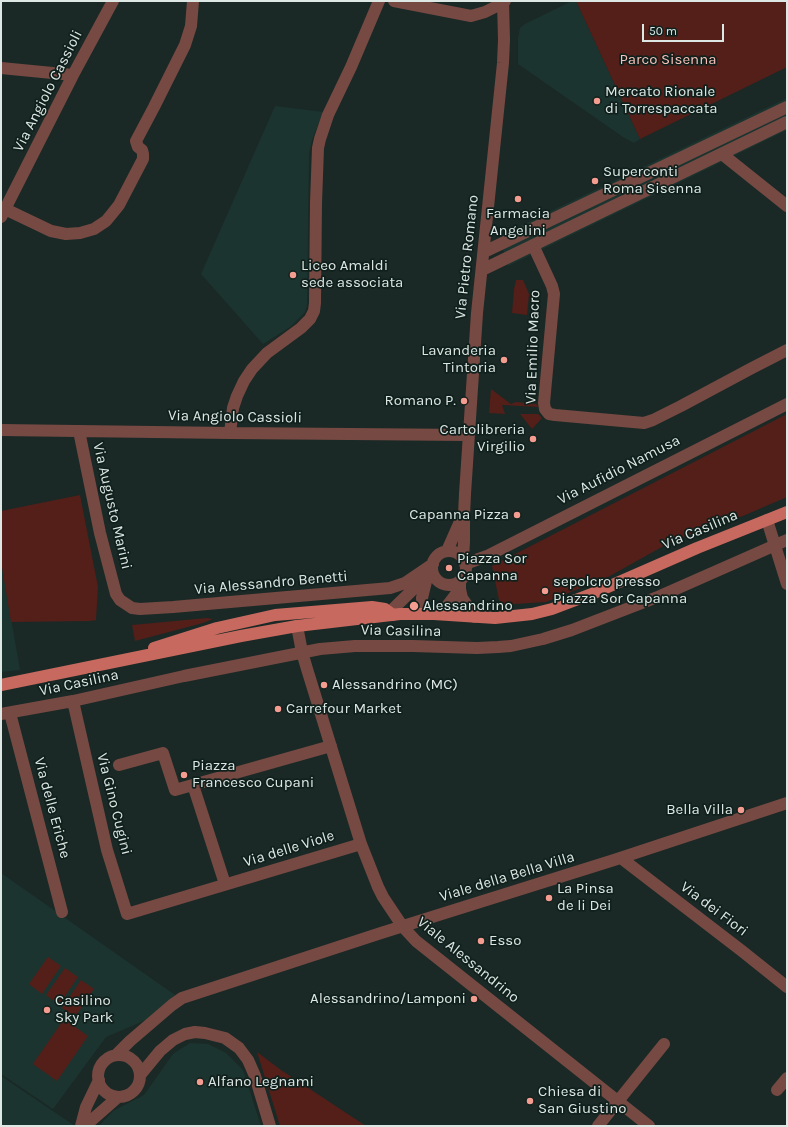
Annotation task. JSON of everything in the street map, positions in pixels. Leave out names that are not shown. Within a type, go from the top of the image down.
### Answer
[{"type":"main road","name":"Via Casilina","points":[[1,685],[297,626],[393,615],[441,614],[502,618],[532,614],[552,609],[600,590],[697,548],[787,512]]},
{"type":"main road","name":"Via Casilina","points":[[128,660],[153,648],[193,635],[226,625],[275,615],[372,608],[385,609],[393,615]]},
{"type":"street","name":"Via Angiolo Cassioli","points":[[3,213],[73,75],[113,1]]},
{"type":"street","points":[[3,213],[51,231],[66,234],[80,233],[94,229],[106,221],[119,205],[143,159],[142,150],[138,147],[136,141],[185,45],[191,26],[193,1]]},
{"type":"street","points":[[230,433],[233,408],[237,396],[252,369],[267,353],[301,328],[310,319],[314,311],[318,148],[328,115],[352,67],[379,1]]},
{"type":"street","points":[[394,1],[469,16],[481,14],[503,2]]},
{"type":"street","name":"Via Pietro Romano","points":[[464,561],[464,514],[477,313],[503,63],[503,2]]},
{"type":"street","points":[[1,68],[73,75]]},
{"type":"street","points":[[484,252],[787,107]]},
{"type":"street","points":[[482,270],[787,122]]},
{"type":"street","points":[[722,154],[787,206]]},
{"type":"street","name":"Via Emilio Macro","points":[[533,245],[552,286],[554,294],[544,403],[545,409],[549,414],[555,416],[644,423],[674,410],[787,350]]},
{"type":"street","name":"Via Aufidio Namusa","points":[[464,561],[487,556],[787,404]]},
{"type":"street","name":"Via Angiolo Cassioli","points":[[1,430],[469,435]]},
{"type":"street","name":"Via Augusto Marini","points":[[79,431],[100,533],[115,588]]},
{"type":"street","name":"Via Pietro Romano","points":[[447,551],[464,514]]},
{"type":"street","points":[[767,520],[787,584]]},
{"type":"street","name":"Via Casilina","points":[[6,713],[73,701],[184,676],[302,652],[355,646],[498,647],[511,646],[543,639],[572,630],[654,598],[787,540]]},
{"type":"street","points":[[423,614],[422,598],[431,570],[438,556],[447,551],[456,553],[464,561],[465,574],[460,585],[441,614]]},
{"type":"street","points":[[431,570],[434,576],[442,584],[460,585]]},
{"type":"street","points":[[393,615],[394,608],[431,570]]},
{"type":"street","name":"Via Alessandro Benetti","points":[[115,588],[119,599],[132,608],[140,609],[390,588],[405,583],[431,570]]},
{"type":"street","points":[[460,585],[463,601],[475,617]]},
{"type":"street","name":"Viale Alessandrino","points":[[297,626],[302,652],[361,844],[383,897],[403,927],[416,941],[649,1126]]},
{"type":"street","name":"Via Gino Cugini","points":[[73,701],[107,850],[127,914]]},
{"type":"street","name":"Via delle Eriche","points":[[6,713],[62,912]]},
{"type":"street","points":[[119,765],[163,753],[175,790],[331,746]]},
{"type":"street","points":[[193,785],[226,884]]},
{"type":"street","name":"Viale della Bella Villa","points":[[81,1126],[86,1107],[99,1080],[98,1073],[101,1066],[105,1061],[116,1055],[130,1041],[182,998],[381,933],[621,858],[787,803]]},
{"type":"street","name":"Via delle Viole","points":[[127,914],[361,844]]},
{"type":"street","name":"Via dei Fiori","points":[[621,858],[787,987]]},
{"type":"street","points":[[141,1074],[160,1051],[172,1040],[185,1034],[195,1032],[225,1038],[239,1048],[248,1060],[255,1076],[270,1126]]},
{"type":"street","points":[[598,1126],[664,1044]]},
{"type":"street","points":[[99,1080],[101,1087],[105,1092],[118,1097],[132,1093],[137,1088],[140,1082],[141,1074],[137,1064],[133,1060],[122,1055],[116,1055]]},
{"type":"street","points":[[777,1090],[787,1078]]},
{"type":"street","points":[[85,1126],[118,1097]]},
{"type":"shaded area","name":"Mercato Rionale di Torrespaccata","points":[[572,1],[576,1],[640,139],[634,143],[623,137],[518,64],[518,39],[520,28],[525,24]]},
{"type":"shaded area","points":[[787,98],[787,130],[508,266],[499,236]]},
{"type":"shaded area","points":[[275,106],[323,112],[312,140],[309,153],[307,305],[305,312],[290,327],[263,344],[201,274]]},
{"type":"shaded area","points":[[1,561],[20,670],[1,672]]},
{"type":"shaded area","points":[[1,873],[175,995],[153,1017],[106,1037],[53,1109],[1,1074]]},
{"type":"shaded area","name":"Alfano Legnami","points":[[190,1043],[208,1044],[226,1053],[243,1070],[261,1126],[99,1126],[113,1111],[144,1095],[173,1054]]},
{"type":"shaded area","points":[[1,1076],[75,1126],[1,1126]]},
{"type":"green space","name":"Parco Sisenna","points":[[576,1],[787,1],[787,67],[640,139]]},
{"type":"green space","points":[[516,280],[523,280],[529,294],[527,315],[512,313]]},
{"type":"green space","points":[[491,389],[511,404],[516,402],[536,404],[539,407],[502,405],[505,414],[489,413]]},
{"type":"green space","points":[[520,414],[538,414],[542,418],[532,429]]},
{"type":"green space","points":[[787,414],[787,497],[743,516],[710,526],[669,543],[608,577],[546,602],[500,605],[492,566]]},
{"type":"green space","points":[[80,495],[98,587],[96,620],[11,622],[1,561],[1,511]]},
{"type":"green space","points":[[207,618],[213,619],[135,641],[132,625]]},
{"type":"green space","points":[[48,957],[61,966],[42,994],[29,984]]},
{"type":"green space","points":[[65,968],[78,977],[59,1005],[46,995]]},
{"type":"green space","points":[[81,980],[94,989],[75,1017],[62,1008]]},
{"type":"green space","points":[[64,1019],[88,1036],[57,1081],[33,1064]]},
{"type":"green space","points":[[257,1052],[281,1070],[366,1126],[280,1126]]},
{"type":"place","name":"Mercato Rionale di Torrespaccata","points":[[597,101]]},
{"type":"place","name":"Superconti Roma Sisenna","points":[[595,181]]},
{"type":"place","name":"Farmacia Angelini","points":[[518,199]]},
{"type":"place","name":"Liceo Amaldi sede associata","points":[[293,275]]},
{"type":"place","name":"Lavanderia Tintoria","points":[[504,360]]},
{"type":"place","name":"Romano P.","points":[[464,401]]},
{"type":"place","name":"Cartolibreria Virgilio","points":[[533,439]]},
{"type":"place","name":"Capanna Pizza","points":[[517,515]]},
{"type":"place","name":"Piazza Sor Capanna","points":[[449,568]]},
{"type":"place","name":"sepolcro presso Piazza Sor Capanna","points":[[545,591]]},
{"type":"place","name":"Alessandrino","points":[[414,606]]},
{"type":"place","name":"Alessandrino (MC)","points":[[324,685]]},
{"type":"place","name":"Carrefour Market","points":[[278,709]]},
{"type":"place","name":"Piazza Francesco Cupani","points":[[184,775]]},
{"type":"place","name":"Bella Villa","points":[[741,810]]},
{"type":"place","name":"La Pinsa de li Dei","points":[[549,898]]},
{"type":"place","name":"Esso","points":[[481,941]]},
{"type":"place","name":"Alessandrino/Lamponi","points":[[474,999]]},
{"type":"place","name":"Casilino Sky Park","points":[[47,1010]]},
{"type":"place","name":"Alfano Legnami","points":[[200,1082]]},
{"type":"place","name":"Chiesa di San Giustino","points":[[530,1101]]}]
